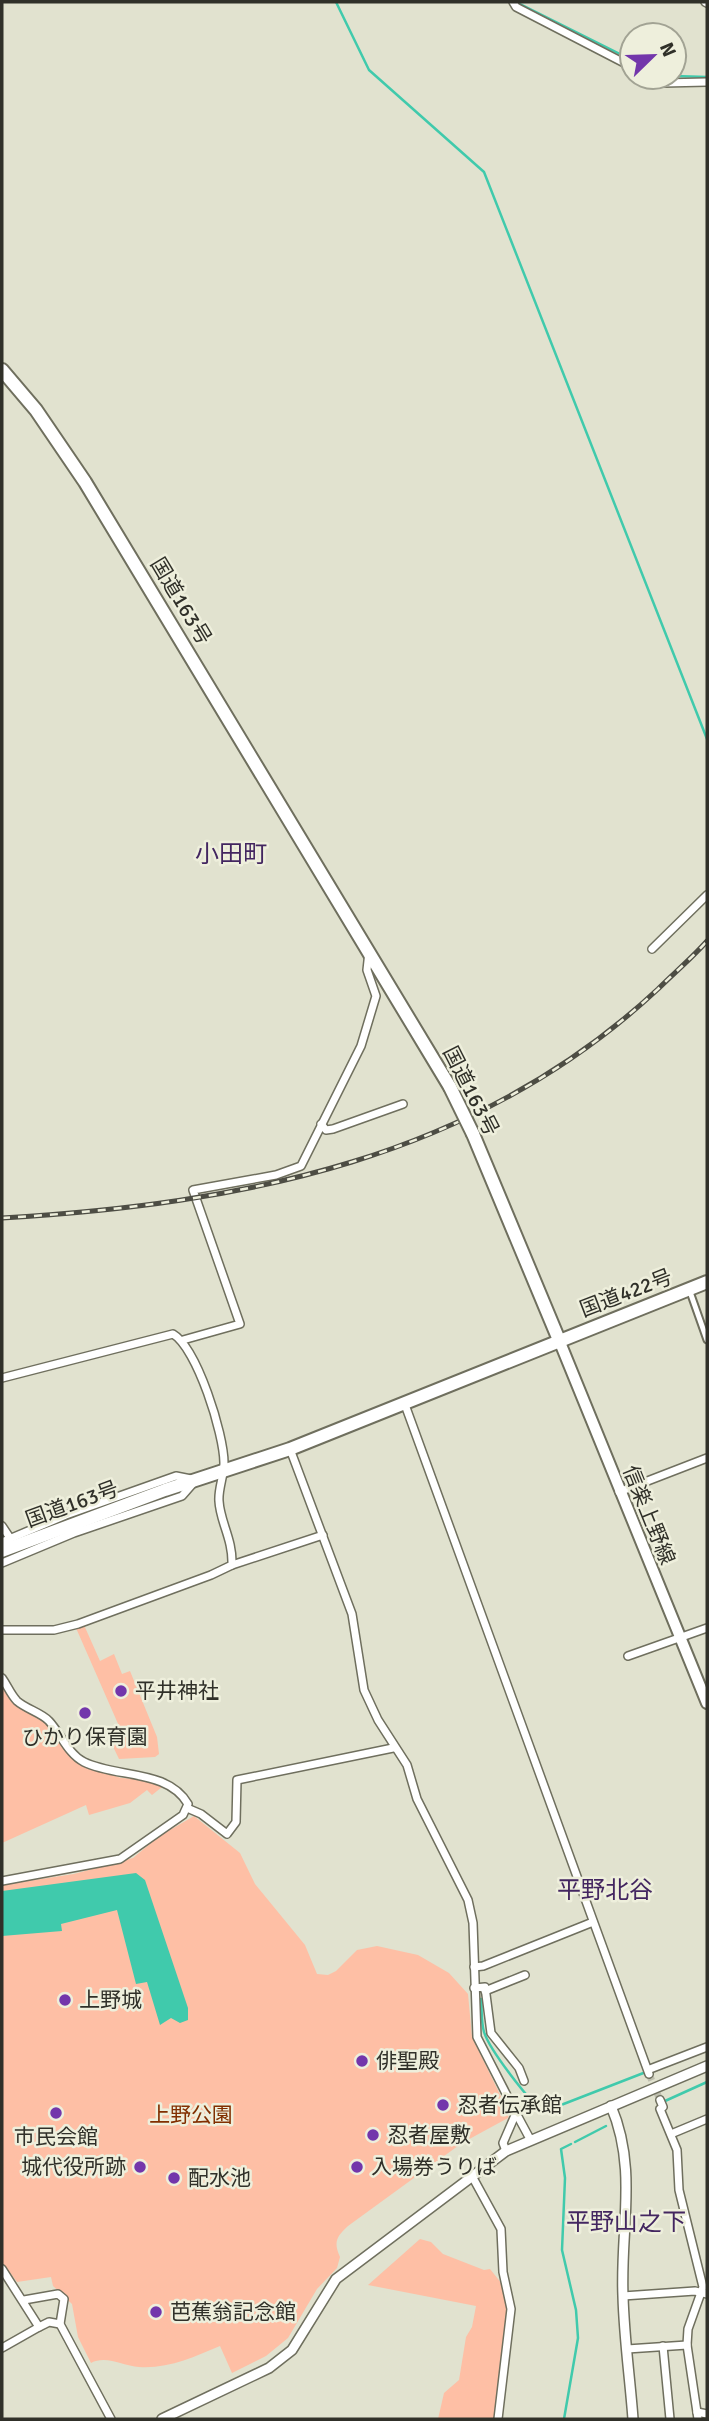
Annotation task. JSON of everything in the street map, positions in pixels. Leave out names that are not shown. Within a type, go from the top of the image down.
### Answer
[{"type":"highway","name":"国道163号","points":[[2,370],[36,410],[86,482],[370,949],[450,1087],[473,1134],[559,1340],[290,1449],[165,1490],[2,1551]]},
{"type":"highway","name":"国道422号","points":[[559,1340],[707,1282]]},
{"type":"main road","name":"信楽上野線","points":[[559,1340],[707,1703]]},
{"type":"street","points":[[513,2],[516,7],[618,60]]},
{"type":"street","points":[[688,82],[707,82]]},
{"type":"street","points":[[652,949],[707,895]]},
{"type":"street","points":[[183,1340],[240,1324],[193,1190],[266,1177],[301,1166],[348,1077],[376,996],[367,971],[366,956],[370,949]]},
{"type":"street","points":[[321,1124],[326,1130],[333,1129],[403,1104]]},
{"type":"street","points":[[689,1289],[707,1340]]},
{"type":"street","points":[[2,1378],[173,1334],[183,1340],[214,1415],[224,1462],[219,1502],[230,1536],[232,1565]]},
{"type":"street","points":[[403,1401],[649,2070],[707,2047]]},
{"type":"street","points":[[290,1449],[352,1614],[364,1690],[393,1748],[407,1765],[417,1800],[468,1900],[473,1923],[477,2037],[530,2139]]},
{"type":"street","points":[[619,1492],[707,1458]]},
{"type":"street","points":[[2,1542],[176,1476],[196,1480],[182,1496],[74,1533],[2,1563]]},
{"type":"street","points":[[2,1526],[10,1538]]},
{"type":"street","points":[[2,1628],[54,1630],[80,1623],[232,1565],[323,1535]]},
{"type":"street","points":[[628,1656],[707,1628]]},
{"type":"street","points":[[2,1678],[16,1700],[49,1720],[70,1749],[84,1762],[124,1775],[144,1775],[180,1793],[187,1808],[201,1814],[227,1834],[236,1822],[237,1780],[393,1748]]},
{"type":"street","points":[[2,1881],[120,1859],[183,1815],[187,1808]]},
{"type":"street","points":[[474,1967],[484,1966],[593,1922]]},
{"type":"street","points":[[485,1990],[525,1975]]},
{"type":"street","points":[[474,1988],[485,1987],[491,2033],[519,2068],[524,2081]]},
{"type":"street","points":[[162,2419],[269,2368],[292,2350],[336,2279],[506,2151],[707,2066]]},
{"type":"street","points":[[660,2100],[663,2107],[660,2109],[677,2150],[679,2190],[704,2294],[688,2329],[687,2345],[697,2415],[707,2414]]},
{"type":"street","points":[[611,2106],[622,2134],[627,2159],[623,2296],[633,2419]]},
{"type":"street","points":[[506,2151],[503,2143],[516,2113]]},
{"type":"street","points":[[671,2134],[707,2119]]},
{"type":"street","points":[[472,2176],[501,2229],[503,2272],[511,2309],[498,2419]]},
{"type":"street","points":[[2,2269],[39,2327]]},
{"type":"street","points":[[623,2296],[695,2291],[704,2294]]},
{"type":"street","points":[[24,2300],[58,2294],[64,2299],[60,2324],[111,2419]]},
{"type":"street","points":[[2,2348],[49,2322],[60,2324]]},
{"type":"street","points":[[627,2349],[687,2345]]},
{"type":"street","points":[[663,2346],[670,2419]]},
{"type":"green space","name":"平井神社","points":[[84,1625],[100,1661],[114,1654],[122,1674],[130,1671],[157,1737],[159,1754],[155,1757],[119,1759],[106,1732],[119,1726],[76,1628]]},
{"type":"green space","points":[[2,1683],[18,1705],[47,1722],[72,1758],[81,1764],[121,1778],[144,1779],[162,1787],[152,1795],[147,1790],[130,1803],[89,1815],[86,1805],[2,1843]]},
{"type":"green space","name":"上野公園","points":[[194,1816],[240,1853],[255,1884],[305,1945],[317,1974],[328,1975],[336,1971],[357,1950],[377,1946],[418,1955],[449,1973],[468,1994],[472,2037],[509,2113],[508,2118],[462,2143],[348,2226],[337,2240],[340,2257],[337,2268],[317,2289],[288,2338],[266,2356],[232,2373],[220,2346],[160,2366],[139,2367],[103,2360],[91,2363],[78,2337],[72,2304],[53,2286],[51,2277],[17,2282],[2,2262],[2,1885],[74,1874],[133,1858],[158,1837]]},
{"type":"green space","points":[[420,2239],[431,2242],[443,2254],[484,2270],[490,2269],[502,2284],[508,2309],[495,2419],[438,2419],[444,2393],[459,2380],[466,2337],[472,2327],[476,2306],[368,2285]]},
{"type":"water","points":[[136,1873],[145,1880],[188,2008],[188,2020],[180,2023],[171,2018],[160,2025],[147,1982],[136,1984],[117,1910],[61,1924],[62,1931],[2,1936],[2,1891]]},
{"type":"waterway","points":[[336,2],[369,70],[484,172],[707,739]]},
{"type":"waterway","points":[[516,2],[618,53]]},
{"type":"waterway","points":[[688,76],[707,77]]},
{"type":"waterway","points":[[481,1999],[483,2028],[494,2051],[528,2097],[543,2112],[646,2072]]},
{"type":"waterway","points":[[665,2101],[707,2082]]},
{"type":"waterway","points":[[575,2142],[606,2126]]},
{"type":"waterway","points":[[564,2419],[578,2338],[576,2310],[562,2250],[565,2178],[561,2149],[571,2144]]},
{"type":"tunnel","points":[[649,2074],[660,2100]]},
{"type":"railway","points":[[2,1218],[180,1200],[267,1184],[352,1162],[434,1132],[512,1095],[587,1047],[658,989],[707,941]]},
{"type":"place","name":"平井神社","points":[[121,1691]]},
{"type":"place","name":"ひかり保育園","points":[[85,1713]]},
{"type":"place","name":"上野城","points":[[65,2000]]},
{"type":"place","name":"俳聖殿","points":[[362,2061]]},
{"type":"place","name":"忍者伝承館","points":[[443,2105]]},
{"type":"place","name":"市民会館","points":[[56,2113]]},
{"type":"place","name":"忍者屋敷","points":[[373,2135]]},
{"type":"place","name":"城代役所跡","points":[[140,2167]]},
{"type":"place","name":"入場券うりば","points":[[357,2167]]},
{"type":"place","name":"配水池","points":[[174,2178]]},
{"type":"place","name":"芭蕉翁記念館","points":[[156,2312]]},
{"type":"district","name":"小田町","points":[[231,854]]},
{"type":"district","name":"平野北谷","points":[[605,1890]]},
{"type":"district","name":"平野山之下","points":[[626,2222]]}]
